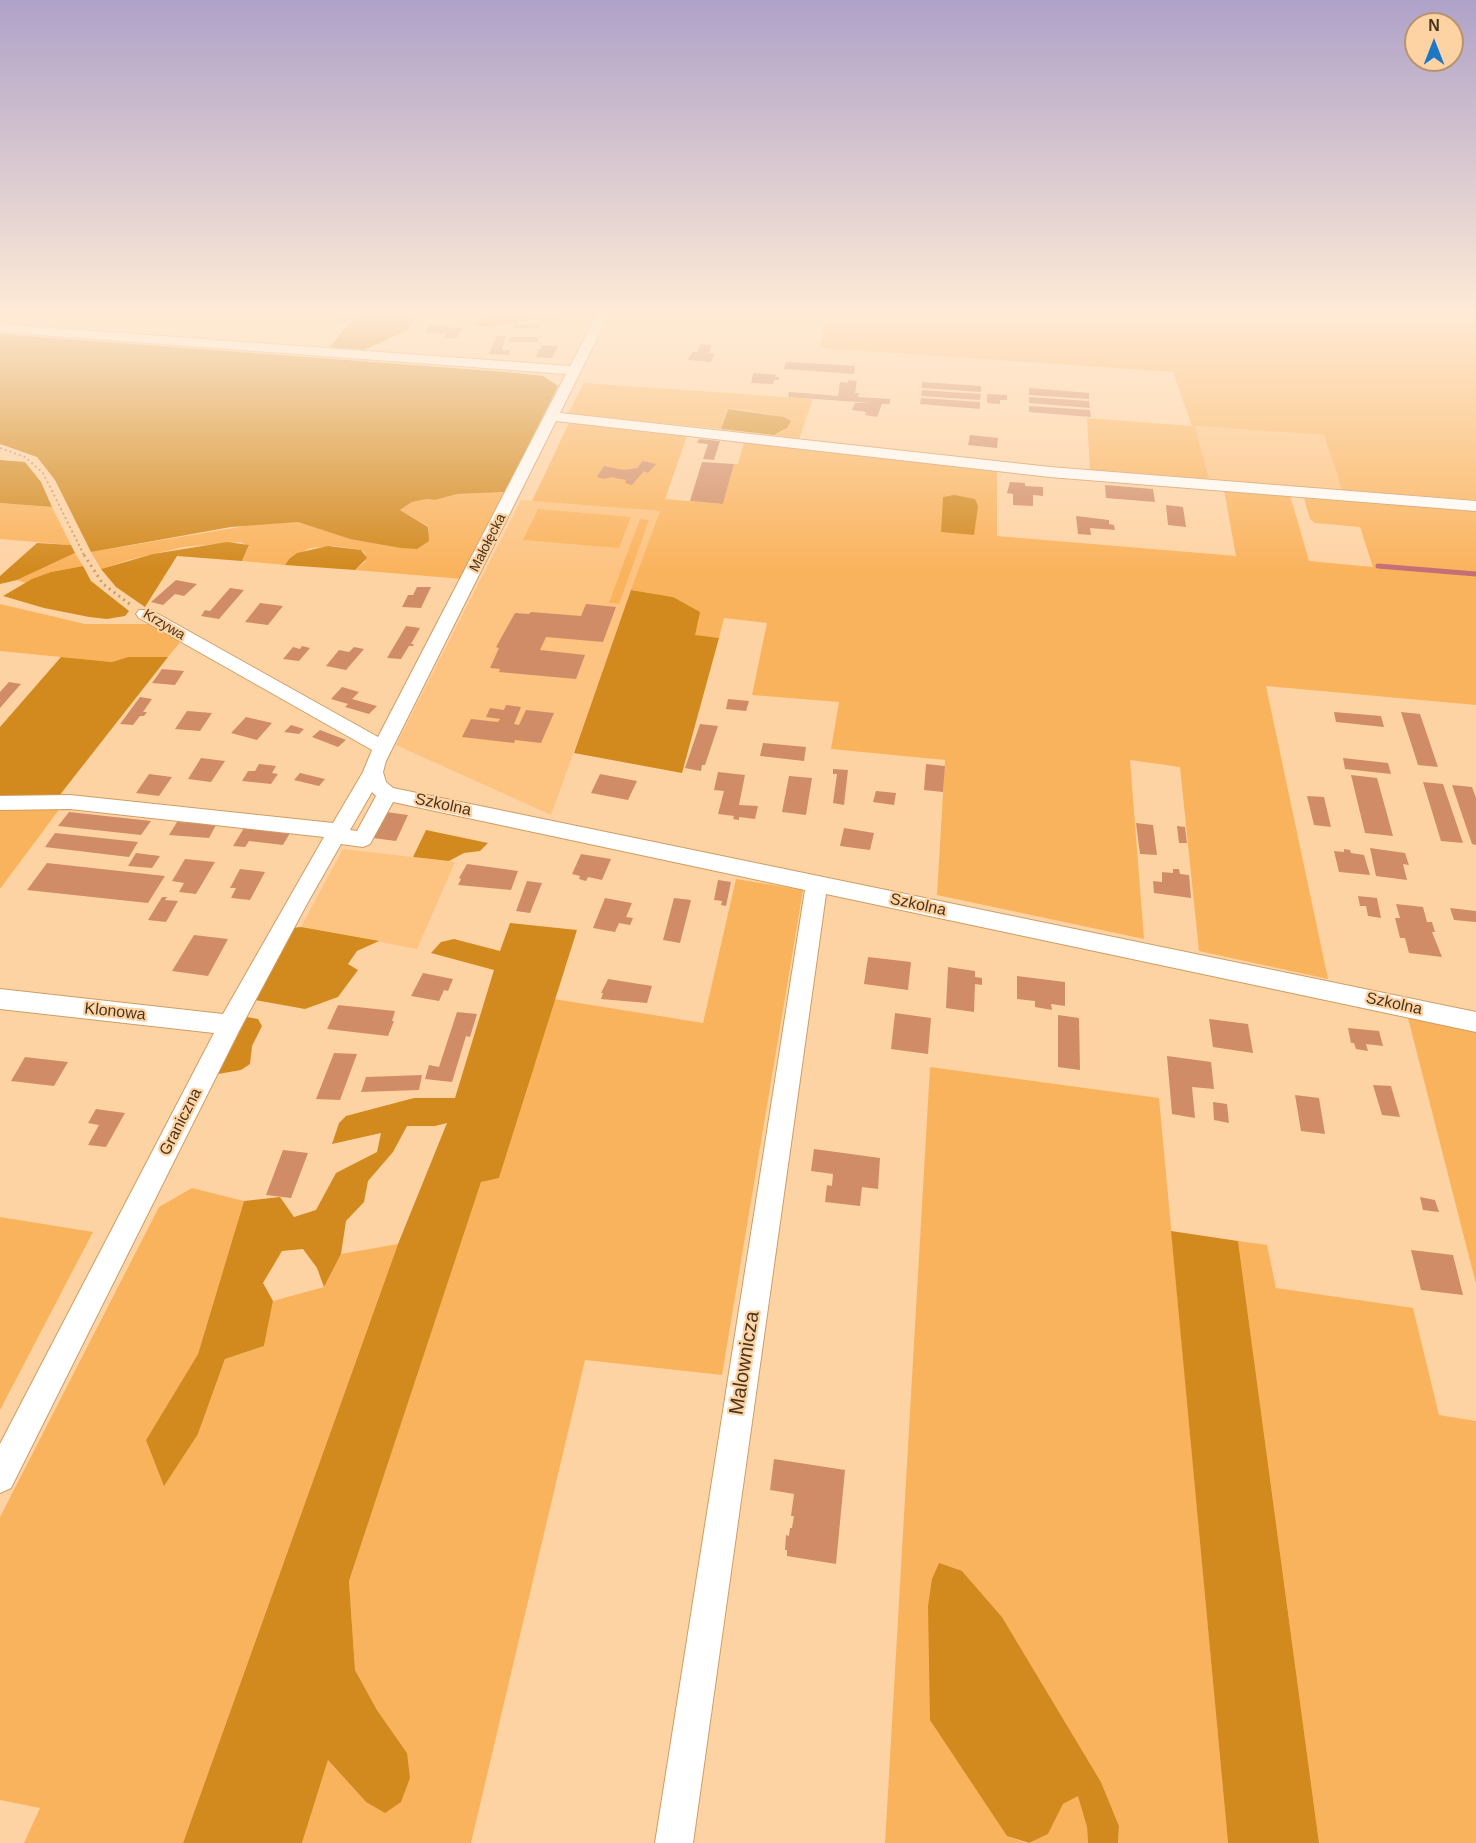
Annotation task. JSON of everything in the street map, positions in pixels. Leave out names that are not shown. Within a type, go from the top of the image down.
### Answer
[{"type":"street","name":"Małołęcka","points":[[372,772],[562,399]]},
{"type":"street","points":[[553,416],[1050,472],[1476,506]]},
{"type":"street","name":"Krzywa","points":[[145,614],[383,748]]},
{"type":"street","points":[[0,803],[70,802],[338,833],[363,839],[387,794],[377,785],[372,772]]},
{"type":"street","name":"Graniczna","points":[[0,1477],[230,1024],[372,772]]},
{"type":"street","name":"Szkolna","points":[[387,794],[1476,1022]]},
{"type":"street","name":"Malownicza","points":[[674,1843],[817,883]]},
{"type":"street","name":"Klonowa","points":[[0,999],[230,1024]]},
{"type":"path","name":"Krzywa","points":[[0,448],[25,457],[43,472],[83,553],[103,584],[145,614]]},
{"type":"shaded area","points":[[0,399],[551,399],[505,492],[457,494],[435,500],[427,499],[412,502],[400,510],[428,527],[429,541],[417,549],[350,539],[298,522],[231,527],[91,552],[55,480],[37,457],[0,444]]},
{"type":"shaded area","points":[[576,399],[813,399],[799,439],[774,435],[783,431],[783,417],[743,410],[727,409],[721,429],[568,414]]},
{"type":"shaded area","points":[[1183,399],[1476,399],[1476,500],[1342,490],[1324,435],[1195,426],[1209,479],[1090,470],[1087,418],[1192,426]]},
{"type":"shaded area","points":[[728,409],[784,417],[791,421],[787,428],[774,435],[721,429]]},
{"type":"shaded area","points":[[569,423],[687,436],[665,499],[723,504],[734,464],[738,464],[744,442],[997,471],[997,536],[1236,556],[1224,490],[1290,495],[1309,561],[1373,567],[1360,527],[1315,523],[1310,519],[1304,499],[1308,496],[1476,508],[1476,705],[1266,686],[1328,979],[1199,951],[1180,767],[1130,760],[1144,939],[937,895],[945,760],[831,749],[839,702],[752,695],[767,623],[724,618],[719,638],[695,636],[673,597],[631,590],[660,511],[532,501]]},
{"type":"shaded area","points":[[1195,426],[1324,435],[1342,490],[1209,479]]},
{"type":"shaded area","points":[[0,460],[25,462],[41,482],[52,507],[0,503]]},
{"type":"shaded area","points":[[505,492],[462,579],[355,570],[365,562],[365,553],[361,550],[335,546],[310,548],[289,559],[285,565],[242,561],[249,546],[240,542],[183,547],[101,569],[91,552],[263,523],[299,522],[350,539],[429,531],[428,526],[400,510],[412,502],[435,500],[456,494]]},
{"type":"shaded area","points":[[954,495],[975,499],[978,506],[974,535],[941,532],[943,497]]},
{"type":"shaded area","points":[[521,500],[660,511],[551,815],[396,745]]},
{"type":"shaded area","points":[[0,503],[52,507],[71,545],[0,539]]},
{"type":"shaded area","points":[[538,509],[631,517],[619,548],[523,540]]},
{"type":"shaded area","points":[[640,519],[649,520],[619,604],[609,603]]},
{"type":"shaded area","points":[[227,542],[249,545],[242,561],[177,556],[145,607],[116,587],[101,569],[153,554]]},
{"type":"shaded area","points":[[37,543],[71,545],[75,553],[17,580],[0,584],[0,576]]},
{"type":"shaded area","points":[[328,546],[361,550],[367,558],[355,570],[285,565],[297,553]]},
{"type":"shaded area","points":[[75,553],[83,566],[51,572],[26,583],[17,580]]},
{"type":"shaded area","points":[[83,566],[91,581],[129,611],[125,616],[107,619],[89,617],[44,608],[3,596],[32,579],[51,572]]},
{"type":"shaded area","points":[[631,590],[673,597],[700,612],[695,635],[719,638],[682,773],[574,753]]},
{"type":"shaded area","points":[[0,604],[85,624],[151,624],[181,641],[168,657],[128,657],[112,662],[0,651]]},
{"type":"shaded area","points":[[61,657],[112,662],[128,657],[168,657],[59,796],[0,798],[0,727]]},
{"type":"shaded area","points":[[61,807],[0,889],[0,809]]},
{"type":"shaded area","points":[[426,830],[488,843],[480,851],[464,853],[449,861],[413,857]]},
{"type":"shaded area","points":[[343,849],[455,862],[417,949],[301,927]]},
{"type":"shaded area","points":[[736,879],[803,890],[722,1375],[585,1360],[471,1843],[302,1843],[328,1760],[366,1802],[407,1753],[377,1710],[355,1670],[349,1581],[481,1181],[499,1178],[554,999],[703,1023]]},
{"type":"shaded area","points":[[510,923],[577,930],[499,1178],[481,1182],[349,1581],[355,1670],[377,1710],[407,1753],[410,1778],[401,1802],[385,1813],[366,1802],[328,1760],[302,1843],[183,1843],[398,1244],[447,1123],[435,1126],[407,1126],[393,1152],[368,1181],[364,1202],[346,1221],[341,1254],[324,1287],[317,1268],[303,1249],[282,1251],[263,1283],[273,1301],[264,1346],[225,1359],[198,1434],[164,1486],[146,1440],[198,1354],[244,1201],[280,1197],[294,1217],[316,1210],[336,1173],[377,1152],[381,1133],[332,1144],[339,1123],[346,1116],[414,1098],[455,1098],[494,970],[431,953],[441,942],[454,939],[500,951]]},
{"type":"shaded area","points":[[301,927],[379,941],[357,951],[348,964],[358,970],[338,997],[305,1009],[255,1000],[291,928]]},
{"type":"shaded area","points":[[247,1017],[258,1019],[262,1026],[252,1046],[250,1064],[241,1070],[218,1074]]},
{"type":"shaded area","points":[[1408,1018],[1476,1032],[1476,1284]]},
{"type":"shaded area","points":[[930,1067],[1159,1098],[1228,1843],[1118,1843],[1119,1826],[1101,1782],[1002,1617],[962,1571],[1007,1836],[1026,1843],[885,1843]]},
{"type":"shaded area","points":[[192,1188],[244,1201],[198,1354],[146,1440],[198,1434],[225,1359],[264,1346],[273,1301],[324,1287],[341,1254],[398,1244],[183,1843],[24,1843],[40,1808],[0,1800],[0,1517],[159,1207]]},
{"type":"shaded area","points":[[0,1217],[93,1232],[0,1410]]},
{"type":"shaded area","points":[[1171,1231],[1238,1241],[1319,1843],[1228,1843]]},
{"type":"shaded area","points":[[1238,1241],[1267,1245],[1276,1288],[1413,1308],[1439,1415],[1476,1421],[1476,1843],[1319,1843]]},
{"type":"shaded area","points":[[939,1563],[962,1571],[1002,1617],[1101,1782],[1119,1826],[1118,1843],[1088,1843],[1087,1827],[1078,1796],[1063,1804],[1048,1834],[1029,1843],[1007,1836],[930,1720],[928,1606],[932,1579]]},
{"type":"shaded area","points":[[1079,1795],[1087,1827],[1088,1843],[1029,1843],[1048,1834],[1063,1804]]},
{"type":"building","points":[[815,399],[890,399],[890,404],[882,404],[877,417],[865,415],[866,412],[852,410],[855,403],[870,403]]},
{"type":"building","points":[[921,399],[980,402],[980,409],[920,404]]},
{"type":"building","points":[[987,399],[1007,399],[1000,400],[1000,404],[987,403]]},
{"type":"building","points":[[1029,399],[1089,401],[1090,408],[1029,403]]},
{"type":"building","points":[[1029,406],[1090,410],[1091,417],[1029,412]]},
{"type":"building","points":[[970,435],[998,438],[997,448],[968,445]]},
{"type":"building","points":[[699,439],[720,441],[714,460],[703,459],[708,444],[697,443]]},
{"type":"building","points":[[643,461],[656,464],[648,473],[644,471],[632,485],[625,483],[626,480],[597,477],[604,466],[624,470],[637,468]]},
{"type":"building","points":[[702,462],[734,464],[723,504],[690,501]]},
{"type":"building","points":[[1010,482],[1043,487],[1043,496],[1033,495],[1033,506],[1013,505],[1013,494],[1007,493]]},
{"type":"building","points":[[1105,485],[1153,489],[1155,502],[1106,498]]},
{"type":"building","points":[[1166,505],[1183,507],[1186,527],[1168,525]]},
{"type":"building","points":[[1076,516],[1109,520],[1109,524],[1114,525],[1115,530],[1090,528],[1091,535],[1078,534]]},
{"type":"building","points":[[176,580],[197,584],[184,596],[175,594],[163,605],[151,602]]},
{"type":"building","points":[[417,587],[431,587],[421,608],[402,607],[408,595],[413,595]]},
{"type":"building","points":[[230,588],[244,590],[219,619],[201,616],[205,610],[210,611]]},
{"type":"building","points":[[260,603],[283,606],[268,625],[245,622]]},
{"type":"building","points":[[586,604],[616,607],[603,642],[546,637],[540,650],[585,655],[576,679],[499,672],[500,669],[490,668],[499,648],[496,647],[515,613],[581,616]]},
{"type":"building","points":[[406,626],[420,628],[411,644],[414,644],[413,646],[409,646],[401,659],[387,658]]},
{"type":"building","points":[[302,646],[310,648],[299,661],[283,659],[293,647],[300,649]]},
{"type":"building","points":[[354,647],[364,649],[346,670],[326,666],[339,650],[349,652]]},
{"type":"building","points":[[162,669],[184,671],[175,685],[152,683]]},
{"type":"building","points":[[9,682],[21,684],[0,708],[0,692]]},
{"type":"building","points":[[342,687],[359,692],[352,699],[377,706],[369,714],[345,707],[348,704],[331,699]]},
{"type":"building","points":[[140,697],[152,699],[143,712],[147,712],[144,716],[140,716],[133,725],[120,724]]},
{"type":"building","points":[[728,699],[749,701],[746,711],[726,709]]},
{"type":"building","points":[[506,705],[521,707],[514,724],[519,725],[526,710],[554,713],[541,743],[515,740],[514,743],[462,737],[471,719],[498,722],[500,719],[486,717],[490,708],[504,710]]},
{"type":"building","points":[[187,711],[212,713],[200,731],[175,729]]},
{"type":"building","points":[[1334,712],[1381,716],[1384,727],[1336,722]]},
{"type":"building","points":[[1401,712],[1420,714],[1438,767],[1418,765]]},
{"type":"building","points":[[246,717],[272,723],[257,740],[231,733]]},
{"type":"building","points":[[700,724],[718,726],[701,771],[685,768]]},
{"type":"building","points":[[291,725],[304,729],[299,734],[284,732]]},
{"type":"building","points":[[320,730],[346,740],[338,747],[312,737]]},
{"type":"building","points":[[763,743],[806,747],[804,761],[760,756]]},
{"type":"building","points":[[201,758],[225,761],[211,782],[188,779]]},
{"type":"building","points":[[1343,758],[1388,763],[1391,774],[1345,769]]},
{"type":"building","points":[[259,764],[276,766],[272,773],[278,774],[271,784],[242,781],[248,771],[255,771]]},
{"type":"building","points":[[926,764],[945,766],[943,792],[924,790]]},
{"type":"building","points":[[833,769],[848,770],[844,805],[833,803],[837,774],[833,774]]},
{"type":"building","points":[[718,772],[745,775],[739,805],[758,806],[755,819],[739,817],[739,820],[733,819],[734,816],[718,814],[724,791],[714,790]]},
{"type":"building","points":[[300,773],[325,779],[319,786],[294,780]]},
{"type":"building","points":[[149,774],[172,777],[159,796],[136,793]]},
{"type":"building","points":[[600,774],[637,781],[628,800],[591,793]]},
{"type":"building","points":[[1351,775],[1377,778],[1393,836],[1365,833]]},
{"type":"building","points":[[789,776],[812,778],[806,815],[782,812]]},
{"type":"building","points":[[1423,782],[1443,784],[1463,843],[1441,841]]},
{"type":"building","points":[[1452,785],[1472,787],[1476,798],[1476,845],[1472,844]]},
{"type":"building","points":[[876,791],[896,793],[894,805],[873,802]]},
{"type":"building","points":[[1307,796],[1324,797],[1331,827],[1314,825]]},
{"type":"building","points":[[69,812],[151,821],[141,835],[58,826]]},
{"type":"building","points":[[386,812],[408,815],[396,841],[373,838]]},
{"type":"building","points":[[177,822],[216,825],[209,838],[169,835]]},
{"type":"building","points":[[1136,823],[1153,825],[1157,855],[1140,854]]},
{"type":"building","points":[[1177,826],[1185,827],[1187,843],[1179,843]]},
{"type":"building","points":[[244,828],[290,833],[283,845],[249,841],[245,847],[233,846]]},
{"type":"building","points":[[844,828],[874,833],[870,850],[840,846]]},
{"type":"building","points":[[55,833],[138,842],[129,857],[45,847]]},
{"type":"building","points":[[1370,848],[1405,853],[1409,865],[1403,864],[1407,880],[1376,876]]},
{"type":"building","points":[[1344,849],[1350,850],[1351,853],[1364,855],[1370,875],[1339,872],[1334,851],[1344,852]]},
{"type":"building","points":[[136,853],[160,856],[152,868],[128,866]]},
{"type":"building","points":[[581,854],[611,859],[602,880],[588,877],[586,881],[572,874]]},
{"type":"building","points":[[185,859],[215,862],[196,894],[179,892],[184,883],[172,881]]},
{"type":"building","points":[[47,863],[165,876],[148,903],[27,890]]},
{"type":"building","points":[[467,864],[518,871],[511,890],[458,885],[461,879],[459,878]]},
{"type":"building","points":[[240,869],[265,872],[250,900],[231,898],[236,888],[230,888]]},
{"type":"building","points":[[1173,869],[1179,869],[1180,874],[1189,875],[1191,898],[1154,893],[1153,881],[1162,882],[1162,872],[1173,873]]},
{"type":"building","points":[[718,880],[731,882],[726,906],[721,905],[722,901],[714,900]]},
{"type":"building","points":[[527,881],[542,883],[530,913],[516,911]]},
{"type":"building","points":[[1358,896],[1377,898],[1381,918],[1368,916],[1366,906],[1360,906]]},
{"type":"building","points":[[162,897],[167,897],[165,900],[178,901],[166,922],[148,920]]},
{"type":"building","points":[[605,898],[632,903],[626,917],[633,918],[630,925],[619,923],[615,932],[593,928]]},
{"type":"building","points":[[674,898],[691,900],[680,943],[663,940]]},
{"type":"building","points":[[1396,904],[1423,907],[1427,922],[1432,922],[1435,932],[1432,932],[1442,957],[1409,953],[1405,938],[1400,938],[1395,918],[1400,918]]},
{"type":"building","points":[[1450,908],[1476,911],[1476,922],[1454,920]]},
{"type":"building","points":[[194,935],[228,939],[208,976],[172,971]]},
{"type":"building","points":[[868,957],[911,962],[908,990],[864,984]]},
{"type":"building","points":[[948,967],[975,971],[975,977],[982,978],[982,985],[975,984],[974,1012],[946,1008]]},
{"type":"building","points":[[423,973],[453,979],[448,991],[444,990],[439,1001],[411,996]]},
{"type":"building","points":[[1017,976],[1065,982],[1065,1006],[1051,1004],[1052,1010],[1035,1007],[1035,1001],[1017,999]]},
{"type":"building","points":[[608,979],[652,986],[647,1003],[601,999],[603,993],[601,993]]},
{"type":"building","points":[[338,1005],[395,1011],[388,1036],[327,1029]]},
{"type":"building","points":[[457,1012],[477,1014],[470,1037],[466,1036],[452,1082],[425,1079],[429,1065],[439,1067]]},
{"type":"building","points":[[895,1013],[931,1018],[928,1054],[891,1049]]},
{"type":"building","points":[[1058,1015],[1079,1018],[1080,1070],[1058,1067]]},
{"type":"building","points":[[1209,1019],[1248,1024],[1253,1053],[1213,1047]]},
{"type":"building","points":[[1348,1028],[1379,1031],[1383,1046],[1366,1044],[1368,1051],[1356,1049],[1354,1043],[1351,1043]]},
{"type":"building","points":[[334,1053],[357,1054],[340,1100],[316,1099]]},
{"type":"building","points":[[1167,1056],[1211,1062],[1214,1089],[1192,1087],[1195,1118],[1172,1114]]},
{"type":"building","points":[[25,1057],[68,1062],[54,1086],[11,1081]]},
{"type":"building","points":[[422,1075],[419,1090],[361,1092],[366,1077]]},
{"type":"building","points":[[1373,1085],[1391,1086],[1400,1117],[1382,1115]]},
{"type":"building","points":[[1295,1095],[1319,1098],[1325,1134],[1301,1131]]},
{"type":"building","points":[[1213,1102],[1227,1104],[1229,1123],[1214,1120]]},
{"type":"building","points":[[96,1109],[125,1113],[106,1147],[88,1145],[99,1125],[88,1123]]},
{"type":"building","points":[[814,1149],[880,1158],[878,1189],[862,1187],[860,1206],[825,1202],[827,1185],[832,1186],[833,1174],[811,1171]]},
{"type":"building","points":[[283,1150],[308,1153],[291,1198],[266,1195]]},
{"type":"building","points":[[1420,1197],[1435,1200],[1439,1212],[1423,1210]]},
{"type":"building","points":[[1411,1250],[1453,1255],[1463,1295],[1421,1290]]},
{"type":"building","points":[[774,1459],[845,1470],[836,1564],[787,1556],[786,1535],[789,1536],[790,1528],[792,1528],[794,1494],[770,1490]]},
{"type":"waterway","points":[[1378,566],[1476,574]]}]
